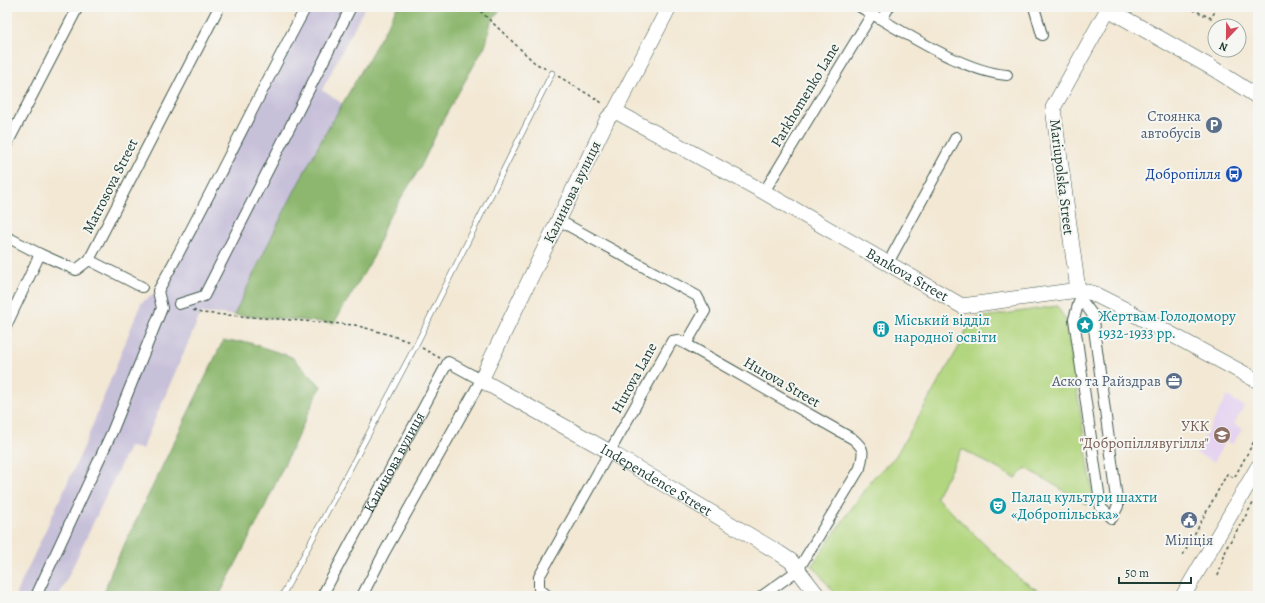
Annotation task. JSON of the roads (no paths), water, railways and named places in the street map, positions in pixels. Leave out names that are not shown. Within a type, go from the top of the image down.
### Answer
[{"type":"street","points":[[7,144],[78,7]]},
{"type":"street","name":"Matrosova Street","points":[[89,260],[219,7]]},
{"type":"street","points":[[36,596],[115,424],[162,308],[158,291],[189,235],[271,71],[306,7]]},
{"type":"street","points":[[179,304],[204,296],[351,7]]},
{"type":"street","name":"Калинова вулиця","points":[[367,594],[384,553],[481,380],[608,118],[615,111],[669,7]]},
{"type":"street","points":[[860,7],[952,58],[990,74],[1007,75]]},
{"type":"street","points":[[882,19],[889,7]]},
{"type":"street","points":[[1034,7],[1042,35]]},
{"type":"street","points":[[1109,8],[1214,69],[1258,97]]},
{"type":"street","name":"Mariupolska Street","points":[[1079,294],[1053,108],[1109,8]]},
{"type":"street","name":"Parkhomenko Lane","points":[[764,192],[872,14]]},
{"type":"street","name":"Bankova Street","points":[[615,111],[764,192],[962,306],[1092,293],[1258,381]]},
{"type":"street","points":[[888,263],[956,137]]},
{"type":"street","points":[[558,220],[697,296],[705,311],[686,344]]},
{"type":"street","points":[[7,237],[76,270],[89,260],[142,287]]},
{"type":"street","points":[[7,324],[40,254]]},
{"type":"street","points":[[1079,294],[1092,314],[1118,506],[1112,518],[1100,508],[1074,319],[1079,294]]},
{"type":"street","name":"Hurova Lane","points":[[548,596],[539,589],[540,577],[672,341],[678,340],[686,344]]},
{"type":"street","name":"Hurova Street","points":[[686,344],[853,439],[862,446],[863,452],[860,468],[798,570]]},
{"type":"street","name":"Калинова вулиця","points":[[322,596],[448,362],[481,380]]},
{"type":"street","name":"Independence Street","points":[[481,380],[610,452],[779,553],[791,561],[818,596]]},
{"type":"street","points":[[1183,596],[1200,564],[1258,467]]},
{"type":"street","points":[[762,596],[798,570]]},
{"type":"lane","points":[[282,596],[416,345],[552,73]]},
{"type":"place","name":"Стоянка автобусів","points":[[1214,125]]},
{"type":"place","name":"Добропілля","points":[[1234,174]]},
{"type":"place","name":"Жертвам Голодомору 1932-1933 рр.","points":[[1085,325]]},
{"type":"place","name":"Міський відділ народної освіти","points":[[881,329]]},
{"type":"place","name":"Аско та Райздрав","points":[[1174,381]]},
{"type":"place","name":"УКК \"Добропіллявугілля\"","points":[[1222,435]]},
{"type":"place","name":"Палац культури шахти «Добропільська»","points":[[998,506]]},
{"type":"place","name":"Міліція","points":[[1189,520]]}]
